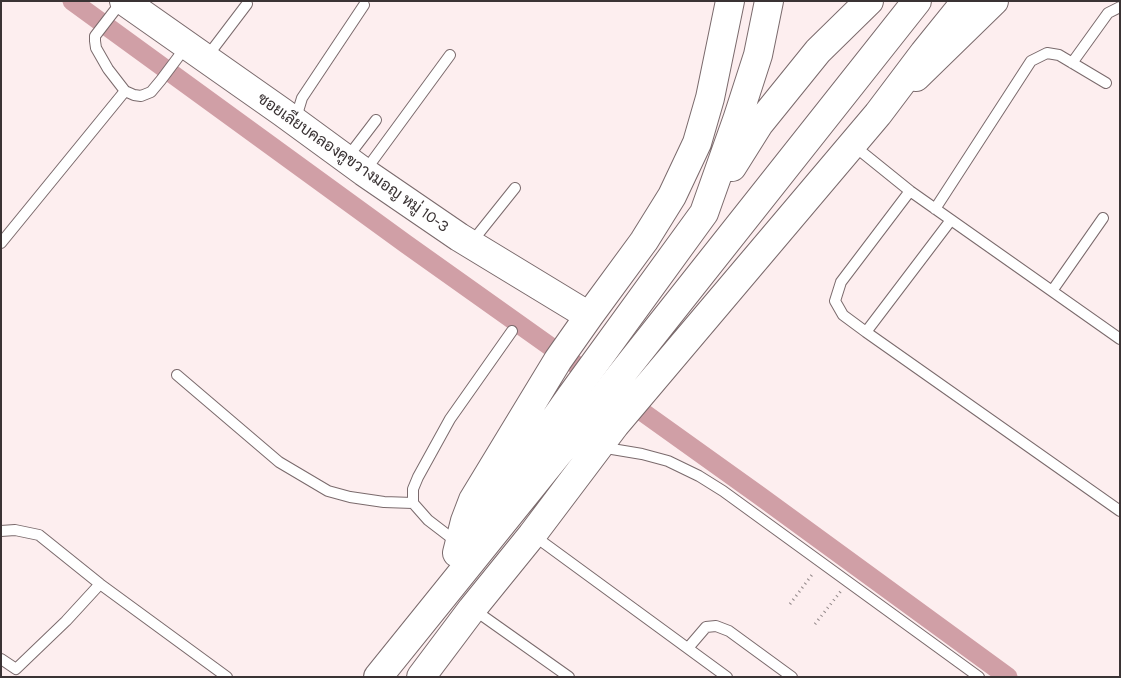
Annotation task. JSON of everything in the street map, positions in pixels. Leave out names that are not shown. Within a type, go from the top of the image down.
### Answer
[{"type":"main road","points":[[455,571],[459,544],[473,500],[565,350],[644,240],[672,196],[697,143],[710,98],[730,1]]},
{"type":"main road","points":[[704,214],[758,55],[769,1]]},
{"type":"main road","points":[[378,677],[417,629],[581,405],[619,332],[704,214],[759,124],[818,51],[869,1]]},
{"type":"main road","points":[[417,629],[535,447],[645,345],[917,1]]},
{"type":"main road","points":[[421,677],[472,608],[532,535],[615,425],[878,114],[966,1]]},
{"type":"main road","points":[[878,114],[994,1]]},
{"type":"main road","name":"ซอยเลียบคลองคูขวางมอญ หมู่ 10-3","points":[[120,4],[191,54],[295,122],[470,244],[589,316]]},
{"type":"lane","points":[[120,4],[96,36],[96,48],[125,92],[142,96],[151,92],[161,80],[247,4]]},
{"type":"lane","points":[[295,122],[302,98],[364,5]]},
{"type":"lane","points":[[1072,63],[1108,13],[1120,7]]},
{"type":"lane","points":[[935,209],[1032,61],[1047,53],[1058,55],[1106,83]]},
{"type":"lane","points":[[355,165],[450,55]]},
{"type":"lane","points":[[1,243],[125,92]]},
{"type":"lane","points":[[355,165],[376,120]]},
{"type":"lane","points":[[852,144],[910,191],[1120,339]]},
{"type":"lane","points":[[470,244],[515,188]]},
{"type":"lane","points":[[910,191],[841,282],[835,302],[842,315],[1120,511]]},
{"type":"lane","points":[[1052,291],[1103,218]]},
{"type":"lane","points":[[866,332],[950,220]]},
{"type":"lane","points":[[459,544],[428,520],[413,503],[413,489],[450,418],[512,331]]},
{"type":"lane","points":[[177,375],[279,462],[328,491],[367,500],[413,503]]},
{"type":"lane","points":[[599,447],[642,454],[668,461],[699,476],[723,491],[979,677]]},
{"type":"lane","points":[[1,531],[15,530],[39,535],[100,584],[227,677]]},
{"type":"lane","points":[[532,535],[726,677]]},
{"type":"lane","points":[[1,660],[16,669],[66,621],[100,584]]},
{"type":"lane","points":[[472,608],[569,677]]},
{"type":"lane","points":[[688,648],[706,627],[716,626],[729,631],[792,677]]},
{"type":"path","points":[[790,604],[821,562]]},
{"type":"path","points":[[815,624],[848,582]]},
{"type":"waterway","points":[[72,1],[406,244],[596,379]]},
{"type":"waterway","points":[[623,398],[1008,677]]}]
